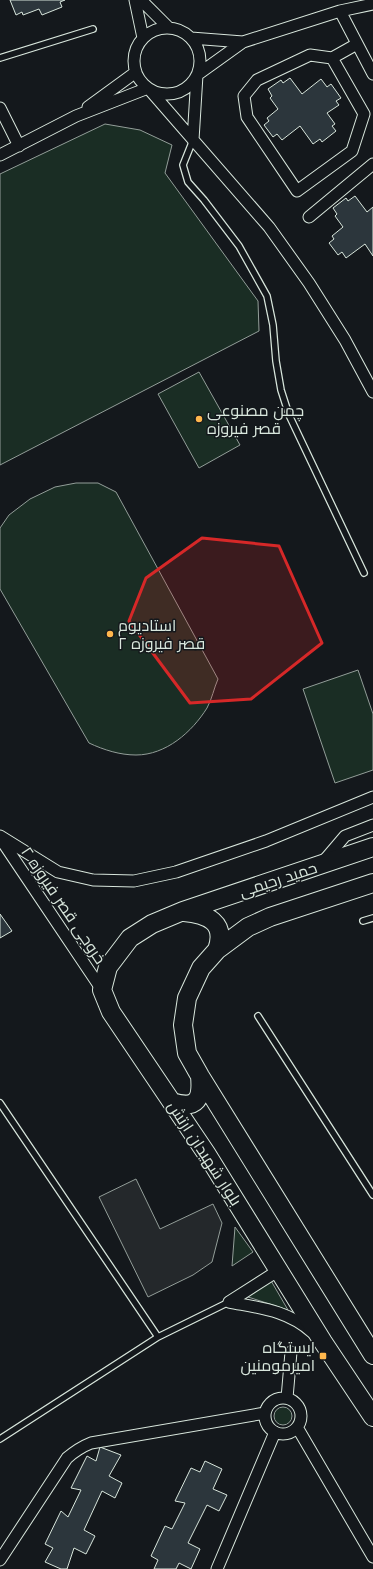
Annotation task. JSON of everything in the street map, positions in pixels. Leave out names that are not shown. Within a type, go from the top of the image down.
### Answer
[{"type":"main road","name":"حمید رحیمی","points":[[183,911],[373,848]]},
{"type":"main road","name":"حمید رحیمی","points":[[217,950],[248,927],[270,917],[373,883]]},
{"type":"main road","points":[[102,990],[108,967],[130,938],[152,924],[183,911],[197,913],[216,923],[220,932],[220,941],[217,950],[201,968],[187,998],[183,1025],[187,1053],[373,1355]]},
{"type":"main road","name":"بلوار شهیدان ارتش","points":[[102,990],[111,1012],[206,1153],[323,1342],[373,1417]]},
{"type":"main road","points":[[172,1102],[183,1106],[193,1104],[199,1098],[201,1091],[200,1076]]},
{"type":"street","points":[[135,0],[143,38]]},
{"type":"street","points":[[141,0],[169,28]]},
{"type":"street","points":[[197,75],[243,42],[340,11],[373,4]]},
{"type":"street","points":[[340,11],[373,74]]},
{"type":"street","points":[[148,88],[156,93],[175,93],[184,90],[192,83],[200,66],[200,56],[197,46],[191,38],[181,31],[169,28],[159,29],[143,38],[135,54],[134,64],[140,81],[148,88],[268,227],[309,283],[344,340],[373,392]]},
{"type":"street","points":[[191,38],[243,42]]},
{"type":"street","points":[[332,58],[364,114],[352,151],[297,191],[247,117],[244,96],[257,80],[310,55],[332,58],[357,44]]},
{"type":"street","points":[[76,116],[136,72]]},
{"type":"street","points":[[193,140],[197,75]]},
{"type":"street","points":[[0,155],[76,116],[148,88]]},
{"type":"street","points":[[0,108],[19,146]]},
{"type":"street","points":[[308,217],[373,164]]},
{"type":"street","points":[[0,837],[58,872],[93,880],[134,881],[176,872],[266,841],[373,797]]},
{"type":"street","points":[[319,865],[345,836],[373,825]]},
{"type":"street","name":"خروجی قصر فیروزه ۲","points":[[0,837],[102,990]]},
{"type":"street","points":[[229,1302],[279,1270]]},
{"type":"street","points":[[229,1302],[286,1314],[306,1327],[323,1342]]},
{"type":"street","points":[[286,1398],[291,1352]]},
{"type":"street","points":[[286,1398],[297,1404],[300,1410],[300,1421],[293,1431],[281,1434],[275,1432],[267,1424],[265,1413],[270,1403],[275,1399],[286,1398]]},
{"type":"street","points":[[0,1560],[67,1458],[82,1446],[91,1443],[265,1413]]},
{"type":"street","points":[[297,1427],[373,1558]]},
{"type":"street","points":[[217,1569],[275,1432]]},
{"type":"lane","points":[[0,58],[94,29]]},
{"type":"lane","points":[[193,140],[183,165],[188,182],[204,200],[239,246],[267,296],[273,325],[276,361],[281,390],[289,415],[364,573]]},
{"type":"lane","points":[[363,921],[373,918]]},
{"type":"lane","points":[[258,1016],[373,1195]]},
{"type":"lane","points":[[0,1103],[158,1337]]},
{"type":"lane","points":[[0,1439],[158,1337],[229,1302]]},
{"type":"highlighted area","points":[[202,538],[279,546],[322,643],[251,699],[190,703],[129,621],[146,578]]},
{"type":"green space","points":[[105,124],[140,130],[172,145],[165,173],[258,301],[259,331],[0,465],[0,174]]},
{"type":"green space","name":"چمن مصنوعی قصر فیروزه","points":[[199,372],[240,445],[199,468],[158,394]]},
{"type":"green space","name":"استادیوم قصر فیروزه ۲","points":[[76,483],[98,483],[116,492],[218,679],[207,708],[201,717],[186,733],[168,746],[158,751],[136,755],[124,754],[106,750],[89,743],[0,589],[0,528],[9,515],[30,499],[55,487]]},
{"type":"green space","points":[[358,670],[373,714],[373,770],[335,783],[303,689]]},
{"type":"green space","points":[[235,1227],[253,1252],[232,1266]]},
{"type":"green space","points":[[270,1279],[288,1310],[245,1296]]},
{"type":"green space","points":[[283,1407],[289,1410],[292,1416],[289,1422],[283,1425],[277,1422],[274,1416],[277,1410]]},
{"type":"shaded area","points":[[136,1179],[160,1229],[213,1204],[222,1223],[212,1262],[193,1275],[148,1297],[99,1197]]},
{"type":"building","points":[[10,0],[65,0],[60,2],[62,7],[42,15],[39,9],[23,15],[22,12],[16,15]]},
{"type":"building","points":[[290,78],[302,94],[321,79],[327,87],[331,84],[341,98],[336,101],[339,105],[327,113],[335,124],[332,126],[336,131],[322,142],[320,139],[313,144],[300,126],[282,140],[277,134],[273,137],[264,125],[269,121],[267,118],[278,109],[270,98],[272,96],[268,89],[281,80],[283,83]]},
{"type":"building","points":[[355,196],[367,212],[373,207],[373,256],[365,244],[346,258],[342,252],[338,255],[329,243],[334,239],[332,236],[343,227],[335,216],[337,214],[333,208],[346,198],[348,201]]},
{"type":"building","points":[[0,914],[12,931],[0,938]]},
{"type":"building","points":[[100,1447],[121,1455],[109,1476],[122,1483],[115,1498],[102,1491],[84,1530],[95,1536],[86,1554],[74,1548],[67,1569],[61,1569],[45,1562],[53,1548],[45,1544],[61,1511],[68,1517],[81,1490],[71,1488],[87,1456],[96,1461]]},
{"type":"building","points":[[205,1461],[222,1469],[213,1489],[227,1495],[219,1511],[207,1505],[188,1543],[200,1549],[191,1569],[179,1563],[176,1569],[154,1569],[158,1560],[151,1556],[165,1526],[172,1529],[185,1503],[175,1501],[191,1468],[200,1472]]},
{"type":"place","name":"چمن مصنوعی قصر فیروزه","points":[[199,419]]},
{"type":"place","name":"استادیوم قصر فیروزه ۲","points":[[110,634]]},
{"type":"place","name":"ایستگاه امیرمومنین","points":[[323,1356]]}]
